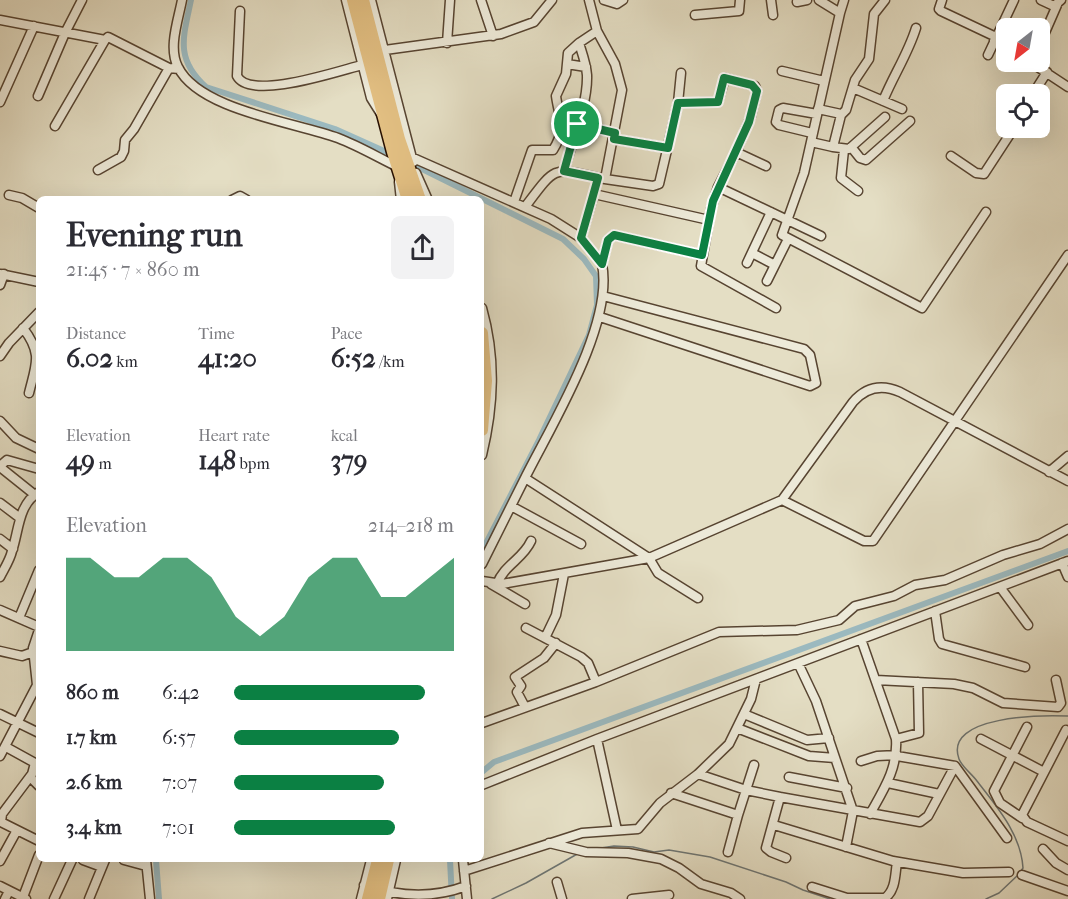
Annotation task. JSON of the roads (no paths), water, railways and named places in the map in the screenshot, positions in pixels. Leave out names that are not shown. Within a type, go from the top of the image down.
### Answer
[{"type":"highway","points":[[353,0],[383,117],[406,164]]},
{"type":"highway","points":[[363,0],[406,164],[409,196]]},
{"type":"highway","points":[[484,357],[486,381],[484,406]]},
{"type":"highway","points":[[377,893],[378,862]]},
{"type":"highway","points":[[377,893],[387,862]]},
{"type":"street","points":[[38,96],[82,0]]},
{"type":"street","points":[[182,0],[174,52],[179,69],[199,92],[222,103],[339,139],[514,202],[551,219],[581,238],[602,264]]},
{"type":"street","points":[[346,0],[371,98],[383,117]]},
{"type":"street","points":[[371,0],[385,50],[406,164],[409,196]]},
{"type":"street","points":[[447,43],[450,0]]},
{"type":"street","points":[[481,0],[493,36]]},
{"type":"street","points":[[385,50],[493,36],[534,22],[552,0]]},
{"type":"street","points":[[581,238],[614,136],[621,100],[621,82],[615,64],[597,31],[589,0]]},
{"type":"street","points":[[603,0],[616,4],[622,0]]},
{"type":"street","points":[[695,15],[739,11],[740,0]]},
{"type":"street","points":[[771,0],[773,15]]},
{"type":"street","points":[[797,2],[807,0]]},
{"type":"street","points":[[821,0],[840,13]]},
{"type":"street","points":[[844,0],[804,174],[782,235],[922,308],[986,212]]},
{"type":"street","points":[[832,147],[841,114],[846,110],[855,80],[870,56],[874,14],[885,0]]},
{"type":"street","points":[[942,0],[939,9],[941,11],[995,39]]},
{"type":"street","points":[[1041,0],[1051,5],[1059,2]]},
{"type":"street","points":[[988,55],[1010,1]]},
{"type":"street","points":[[1050,22],[1059,2]]},
{"type":"street","points":[[240,11],[237,76],[244,85],[253,87],[275,85],[362,65]]},
{"type":"street","points":[[0,20],[105,40]]},
{"type":"street","points":[[0,102],[34,27]]},
{"type":"street","points":[[883,101],[896,70],[910,46],[916,28]]},
{"type":"street","points":[[514,202],[532,150],[553,150],[556,147],[562,123],[555,96],[566,74],[568,53],[597,31]]},
{"type":"street","points":[[55,126],[108,37],[169,68],[179,69]]},
{"type":"street","points":[[564,171],[586,86],[586,68],[579,43]]},
{"type":"street","points":[[567,64],[586,68]]},
{"type":"street","points":[[98,170],[121,157],[124,152],[124,140],[134,129],[169,68]]},
{"type":"street","points":[[782,71],[824,81]]},
{"type":"street","points":[[1039,84],[1047,72],[1068,87]]},
{"type":"street","points":[[525,207],[550,175],[556,171],[656,185],[660,180],[668,148],[678,103],[681,73]]},
{"type":"street","points":[[678,103],[718,102],[724,78],[755,86],[757,91],[751,116],[718,187],[700,263],[702,267],[776,308]]},
{"type":"street","points":[[853,88],[902,109]]},
{"type":"street","points":[[841,114],[783,108],[779,110],[777,120],[779,125],[832,147],[848,149],[866,160],[910,121]]},
{"type":"street","points":[[858,191],[841,178],[848,149],[885,117]]},
{"type":"street","points":[[577,124],[614,136],[668,148]]},
{"type":"street","points":[[951,156],[976,172],[984,174],[1009,138]]},
{"type":"street","points":[[736,152],[766,166]]},
{"type":"street","points":[[406,164],[426,196]]},
{"type":"street","points":[[718,187],[821,236]]},
{"type":"street","points":[[594,194],[709,220]]},
{"type":"street","points":[[9,195],[22,198],[36,206]]},
{"type":"street","points":[[747,262],[771,212]]},
{"type":"street","points":[[484,560],[574,381],[600,317],[603,296],[602,264],[608,240],[614,235],[702,255]]},
{"type":"street","points":[[767,281],[788,239]]},
{"type":"street","points":[[752,253],[775,265]]},
{"type":"street","points":[[782,500],[864,541],[873,541],[1068,255]]},
{"type":"street","points":[[0,285],[2,274],[36,281]]},
{"type":"street","points":[[600,317],[810,386],[816,383],[810,355],[800,347],[603,296]]},
{"type":"street","points":[[0,356],[36,315]]},
{"type":"street","points":[[484,317],[492,355],[493,388],[484,445]]},
{"type":"street","points":[[23,328],[36,346]]},
{"type":"street","points":[[29,393],[36,368]]},
{"type":"street","points":[[489,582],[564,574],[649,558],[782,500],[853,402],[869,389],[882,387],[894,389],[1068,481]]},
{"type":"street","points":[[0,421],[16,438],[36,448]]},
{"type":"street","points":[[1049,472],[1068,456]]},
{"type":"street","points":[[36,468],[7,460],[0,466],[36,493]]},
{"type":"street","points":[[525,478],[649,558],[658,573],[698,598]]},
{"type":"street","points":[[0,576],[13,549],[20,518],[27,504],[36,495]]},
{"type":"street","points":[[0,502],[20,518]]},
{"type":"street","points":[[511,506],[581,544]]},
{"type":"street","points":[[484,722],[596,682],[719,632],[797,630],[838,620],[855,606],[894,596],[915,585],[945,580],[1003,555],[1040,544],[1068,529]]},
{"type":"street","points":[[0,539],[13,549]]},
{"type":"street","points":[[489,582],[525,553],[531,541]]},
{"type":"street","points":[[484,784],[756,678],[1065,562],[1068,577]]},
{"type":"street","points":[[545,638],[556,615],[564,574]]},
{"type":"street","points":[[489,582],[525,604]]},
{"type":"street","points":[[19,618],[36,587]]},
{"type":"street","points":[[1000,587],[1028,625]]},
{"type":"street","points":[[0,610],[36,626]]},
{"type":"street","points":[[935,611],[939,639],[942,644],[1024,667]]},
{"type":"street","points":[[526,628],[585,660],[596,682]]},
{"type":"street","points":[[861,639],[896,739],[897,756],[888,783],[870,814]]},
{"type":"street","points":[[36,640],[33,652],[36,677]]},
{"type":"street","points":[[525,707],[517,693],[521,686],[514,677],[544,658],[556,643]]},
{"type":"street","points":[[0,651],[22,656],[33,652]]},
{"type":"street","points":[[798,663],[816,701],[847,788],[853,811],[846,847]]},
{"type":"street","points":[[464,871],[582,833],[638,828],[671,793],[698,774],[729,744],[744,714],[756,678]]},
{"type":"street","points":[[876,680],[963,685],[1003,703],[1058,707],[1061,704],[1056,680]]},
{"type":"street","points":[[896,739],[919,734],[918,682]]},
{"type":"street","points":[[0,756],[36,687]]},
{"type":"street","points":[[0,714],[36,732]]},
{"type":"street","points":[[744,714],[807,740],[829,738]]},
{"type":"street","points":[[737,728],[809,756],[835,758]]},
{"type":"street","points":[[1027,728],[994,791],[1000,803],[1022,818],[1068,841]]},
{"type":"street","points":[[1022,818],[1022,812],[1066,730]]},
{"type":"street","points":[[597,739],[617,830]]},
{"type":"street","points":[[981,739],[1044,772]]},
{"type":"street","points":[[6,747],[30,760],[35,766],[33,781],[36,784]]},
{"type":"street","points":[[861,761],[877,756],[897,756],[955,766],[1007,838]]},
{"type":"street","points":[[728,852],[754,765]]},
{"type":"street","points":[[35,766],[1,818],[5,826],[36,840]]},
{"type":"street","points":[[698,774],[746,790],[920,822],[928,816],[955,766]]},
{"type":"street","points":[[789,777],[847,788]]},
{"type":"street","points":[[888,783],[939,794]]},
{"type":"street","points":[[671,793],[738,815]]},
{"type":"street","points":[[780,797],[766,848],[786,858]]},
{"type":"street","points":[[774,825],[897,862],[963,873],[1009,872]]},
{"type":"street","points":[[0,861],[16,832]]},
{"type":"street","points":[[548,843],[586,852],[628,853],[661,859],[679,868],[700,884],[731,893],[740,899]]},
{"type":"street","points":[[1043,849],[1059,866],[1068,870]]},
{"type":"street","points":[[0,886],[7,895],[25,898],[37,862]]},
{"type":"street","points":[[54,899],[71,862]]},
{"type":"street","points":[[371,862],[377,893]]},
{"type":"street","points":[[377,893],[395,862]]},
{"type":"street","points":[[361,899],[377,893],[418,897],[465,891],[464,862]]},
{"type":"street","points":[[812,886],[842,897],[882,899],[890,894],[897,862]]},
{"type":"street","points":[[89,899],[103,863]]},
{"type":"street","points":[[146,863],[150,899]]},
{"type":"street","points":[[1022,875],[1068,891]]},
{"type":"street","points":[[557,882],[562,899]]},
{"type":"street","points":[[632,899],[669,895]]},
{"type":"waterway","points":[[191,0],[184,47],[189,67],[206,87],[335,129],[393,155]]},
{"type":"waterway","points":[[410,163],[476,196]]},
{"type":"waterway","points":[[484,200],[563,239],[584,259],[596,276],[597,305],[589,335],[484,547]]},
{"type":"waterway","points":[[484,770],[494,762],[1068,551]]},
{"type":"waterway","points":[[1021,871],[1023,868],[1021,856],[1013,832],[975,778],[960,762],[958,744],[966,734],[980,726],[999,721],[1039,716],[1068,716]]},
{"type":"waterway","points":[[601,848],[633,847],[654,852],[669,850],[710,857],[830,899]]},
{"type":"waterway","points":[[492,899],[579,853]]},
{"type":"waterway","points":[[156,862],[159,899]]},
{"type":"waterway","points":[[450,862],[452,899]]},
{"type":"waterway","points":[[986,899],[999,893],[1018,875]]}]
